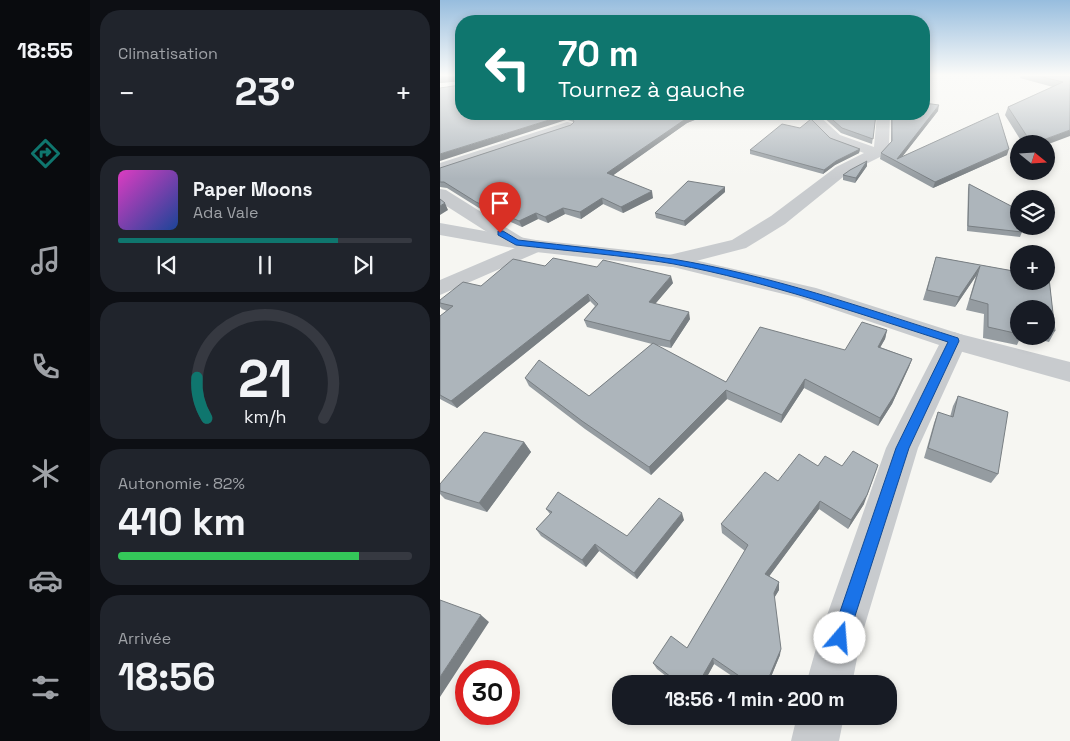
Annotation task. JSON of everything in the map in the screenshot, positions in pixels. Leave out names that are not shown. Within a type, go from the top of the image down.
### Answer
[{"type":"street","points":[[816,120],[835,138],[877,153]]},
{"type":"street","points":[[673,262],[739,244],[778,220],[842,170],[877,153],[882,147],[884,120]]},
{"type":"street","points":[[440,168],[567,126]]},
{"type":"street","points":[[440,194],[526,244]]},
{"type":"street","points":[[440,230],[526,244],[673,262],[808,293],[954,341],[1070,372]]},
{"type":"street","points":[[440,288],[526,244]]},
{"type":"street","points":[[831,675],[840,638],[902,448],[954,341]]},
{"type":"street","points":[[815,741],[819,725]]},
{"type":"building","points":[[440,111],[455,111],[455,120],[549,120],[440,154]]},
{"type":"building","points":[[1010,111],[1070,111],[1070,130],[1055,136],[1026,135]]},
{"type":"building","points":[[998,113],[1009,149],[935,182],[881,153],[892,141],[892,120],[927,120],[897,159]]},
{"type":"building","points":[[573,120],[684,120],[607,173],[652,191],[621,207],[602,198],[580,212],[563,208],[545,217],[536,213],[519,221],[476,202],[444,182],[440,182],[440,168],[571,125],[574,122]]},
{"type":"building","points":[[812,120],[830,138],[860,149],[836,161],[824,170],[750,150],[782,124],[800,128]]},
{"type":"building","points":[[833,120],[875,120],[873,139],[842,128]]},
{"type":"building","points":[[867,161],[856,178],[843,175],[850,170]]},
{"type":"building","points":[[688,181],[725,187],[684,221],[655,213]]},
{"type":"building","points":[[969,184],[1010,205],[1010,231],[968,226]]},
{"type":"building","points":[[440,199],[445,203],[440,206]]},
{"type":"building","points":[[936,257],[1010,270],[1010,290],[1050,290],[1051,300],[1010,300],[1010,332],[988,327],[988,304],[970,299],[980,266],[959,297],[927,290]]},
{"type":"building","points":[[553,258],[597,267],[603,260],[671,276],[649,302],[689,312],[670,341],[584,320],[598,304],[588,294],[451,401],[440,395],[440,316],[453,306],[440,303],[440,300],[463,282],[481,286],[513,259],[545,266]]},
{"type":"building","points":[[862,322],[887,330],[878,347],[912,359],[894,396],[880,418],[805,379],[782,415],[726,390],[649,467],[582,421],[525,378],[539,360],[589,396],[653,343],[726,382],[760,327],[845,350]]},
{"type":"building","points":[[958,396],[1008,412],[998,474],[928,448],[938,412],[953,417]]},
{"type":"building","points":[[484,432],[524,442],[479,503],[440,491],[440,484]]},
{"type":"building","points":[[853,451],[878,465],[867,495],[851,520],[820,501],[765,574],[779,582],[774,593],[781,649],[770,675],[738,675],[713,658],[703,675],[668,675],[653,663],[671,636],[687,648],[748,545],[721,524],[765,472],[778,481],[799,454],[818,466],[825,456],[842,466]]},
{"type":"building","points":[[558,492],[627,536],[659,498],[682,513],[634,573],[595,544],[582,560],[536,529],[552,512],[546,509]]},
{"type":"building","points":[[440,600],[481,615],[440,677]]},
{"type":"route","points":[[500,233],[516,242],[536,246],[673,262],[755,280],[808,293],[954,341],[902,448],[840,638]]}]
